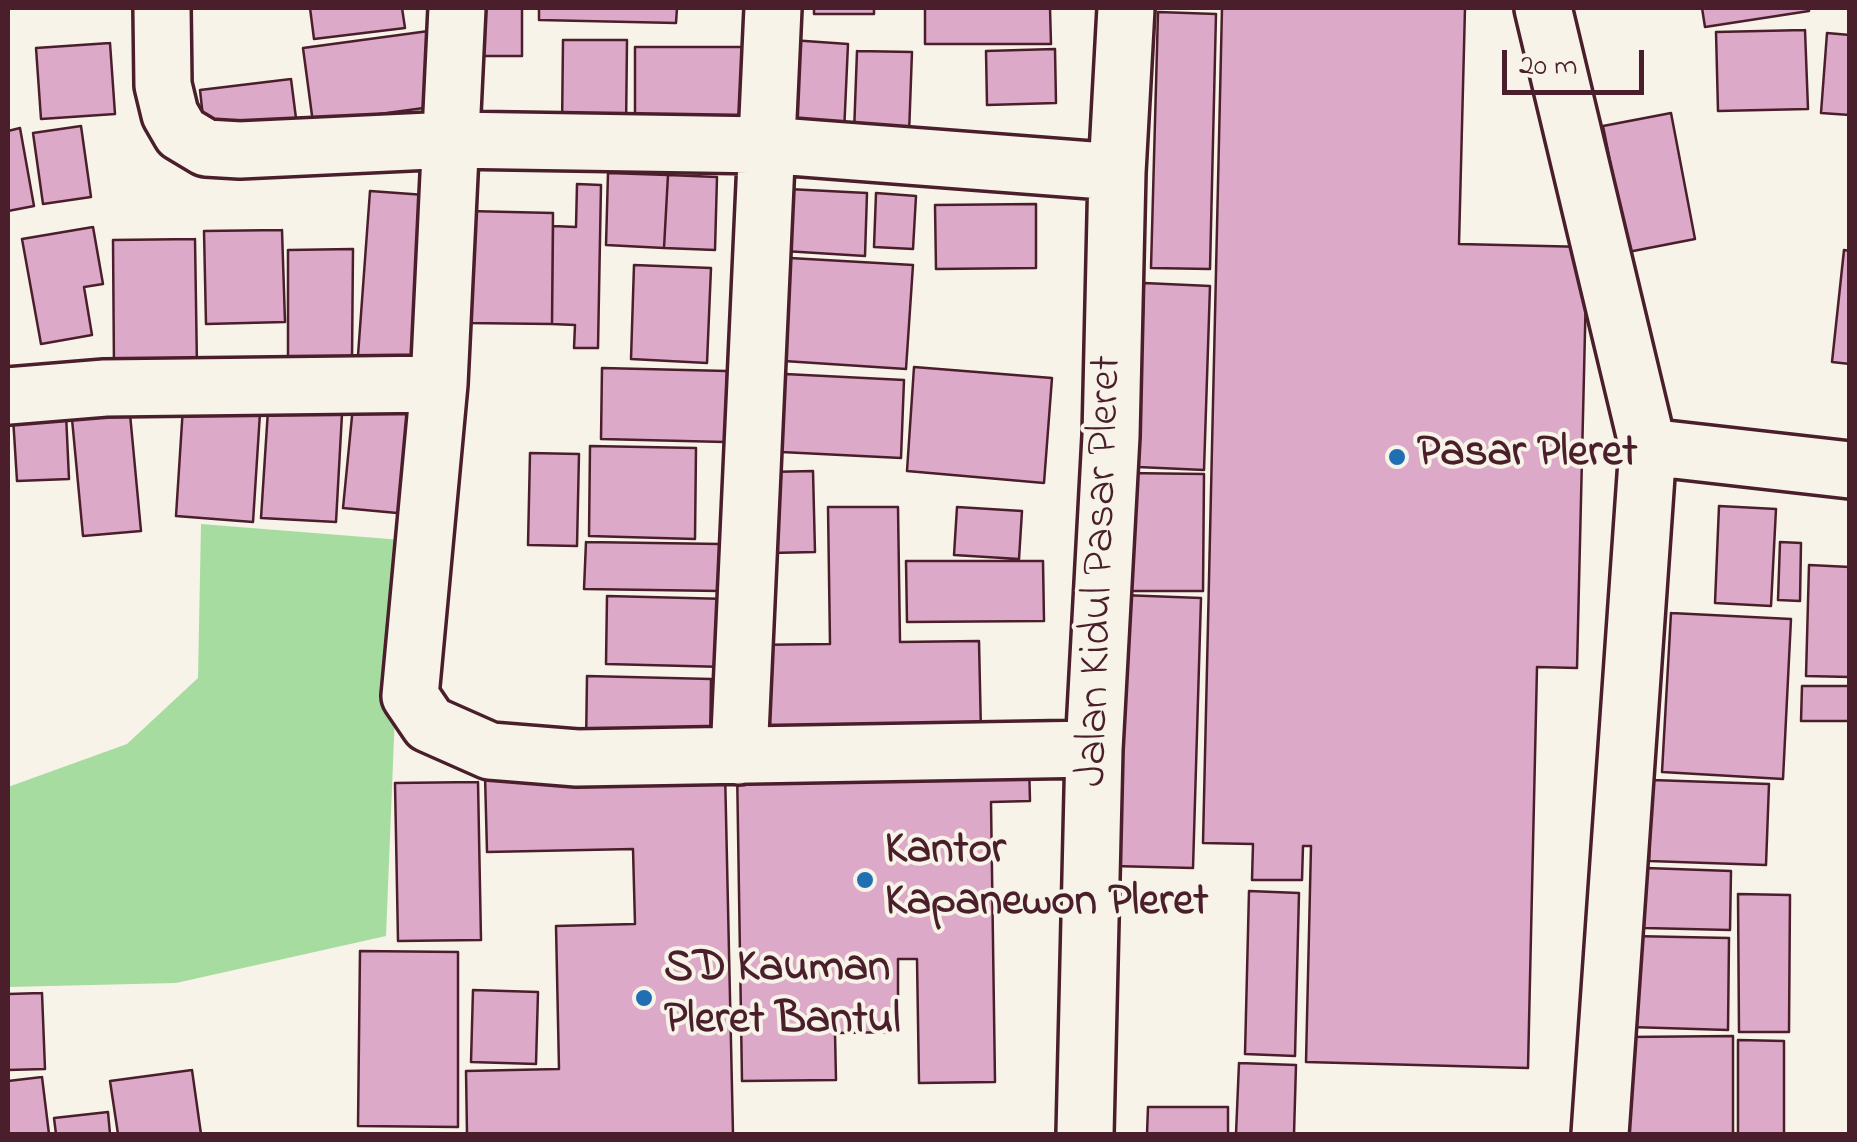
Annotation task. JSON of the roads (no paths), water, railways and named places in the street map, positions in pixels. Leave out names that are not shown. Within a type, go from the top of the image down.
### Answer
[{"type":"street","points":[[162,8],[163,85],[170,114],[181,133],[206,148],[240,150],[451,140],[766,145],[1117,172]]},
{"type":"street","points":[[457,8],[438,384],[410,696],[429,724],[490,750],[577,758],[1094,749]]},
{"type":"street","points":[[739,756],[773,8]]},
{"type":"street","name":"Jalan Kidul Pasar Pleret","points":[[1085,1134],[1094,749],[1111,436],[1117,172],[1126,8]]},
{"type":"street","points":[[1543,8],[1648,447],[1600,1134]]},
{"type":"street","points":[[8,396],[105,388],[438,384]]},
{"type":"street","points":[[1648,447],[1850,470]]},
{"type":"place","name":"Pasar Pleret","points":[[1397,457]]},
{"type":"place","name":"Kantor Kapanewon Pleret","points":[[865,880]]},
{"type":"place","name":"SD Kauman Pleret Bantul","points":[[644,998]]}]
